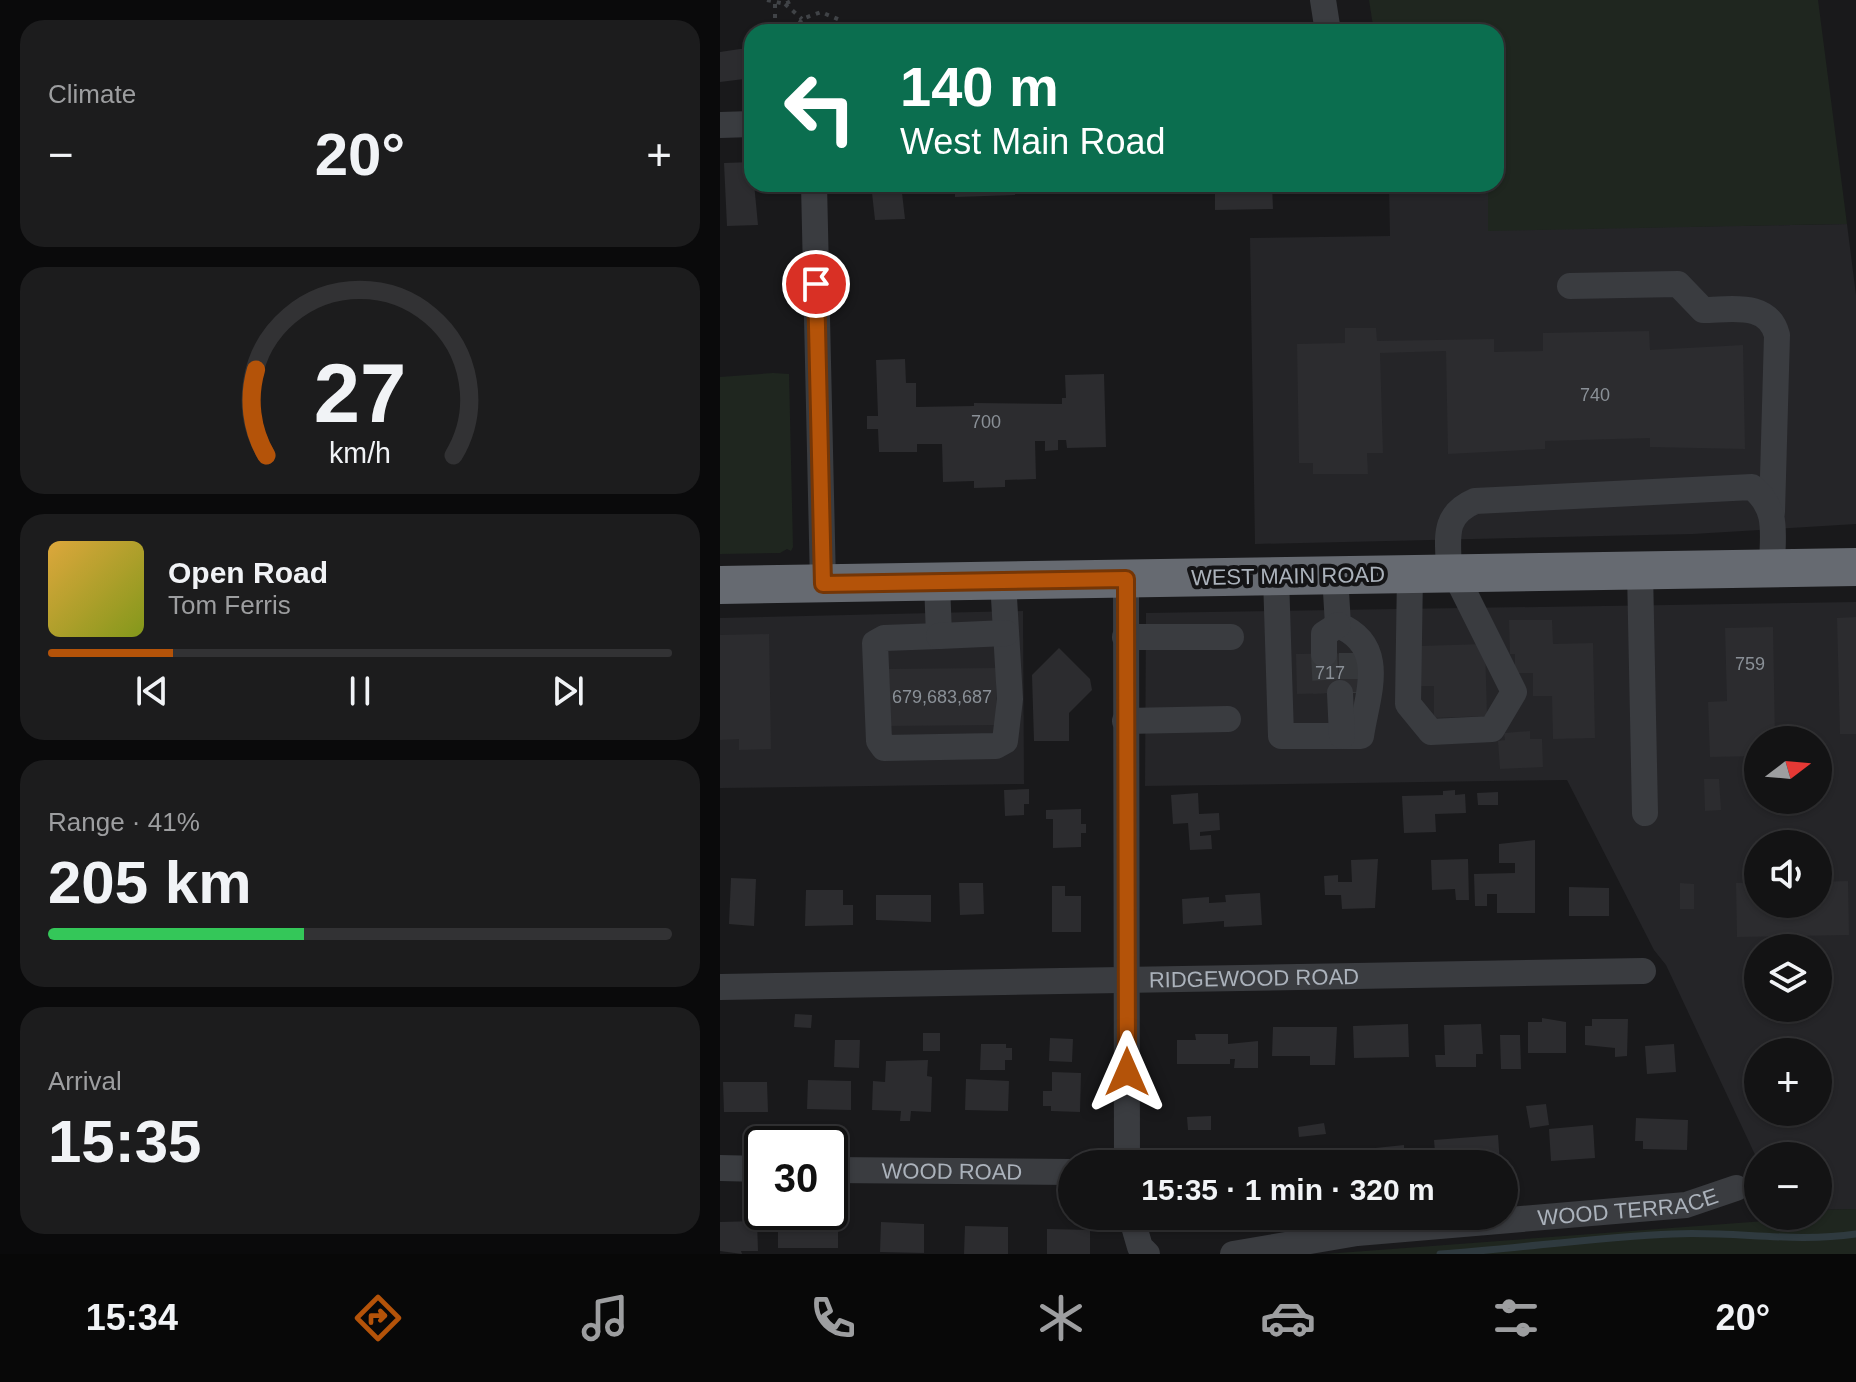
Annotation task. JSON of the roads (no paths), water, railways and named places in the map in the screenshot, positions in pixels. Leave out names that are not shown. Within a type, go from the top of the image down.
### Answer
[{"type":"highway","name":"WEST MAIN ROAD","points":[[720,585],[1856,567]]},
{"type":"street","points":[[1323,0],[1327,24]]},
{"type":"street","points":[[720,125],[744,124]]},
{"type":"street","points":[[814,192],[823,584]]},
{"type":"street","points":[[1570,286],[1678,284],[1703,310],[1758,311],[1768,316],[1777,335],[1772,569]]},
{"type":"street","points":[[1410,574],[1408,704],[1431,732],[1492,729],[1514,692],[1452,574],[1448,525],[1459,508],[1475,501],[1752,487],[1767,499],[1772,512]]},
{"type":"street","points":[[1640,571],[1645,813]]},
{"type":"street","points":[[1276,577],[1279,731],[1283,738],[1361,736],[1370,701],[1369,655],[1367,645],[1340,643],[1335,575]]},
{"type":"street","points":[[1126,579],[1127,1150]]},
{"type":"street","points":[[1003,581],[1010,699],[1005,741],[996,746],[884,748],[879,741],[875,643],[884,638],[1006,633]]},
{"type":"street","points":[[937,582],[939,636]]},
{"type":"street","points":[[1125,637],[1231,637]]},
{"type":"street","points":[[1339,693],[1341,736]]},
{"type":"street","points":[[1125,721],[1228,719]]},
{"type":"street","name":"RIDGEWOOD ROAD","points":[[720,987],[1643,971]]},
{"type":"street","points":[[720,1168],[744,1169]]},
{"type":"street","name":"WOOD ROAD","points":[[848,1170],[1058,1172]]},
{"type":"street","name":"WOOD TERRACE","points":[[1233,1254],[1357,1233],[1686,1205],[1736,1188]]},
{"type":"street","points":[[1135,1230],[1140,1247],[1147,1254]]},
{"type":"waterway","points":[[1440,1254],[1673,1234],[1787,1237],[1856,1234]]},
{"type":"tunnel","points":[[1352,653],[1352,693]]},
{"type":"tunnel","points":[[1324,654],[1326,693]]}]
